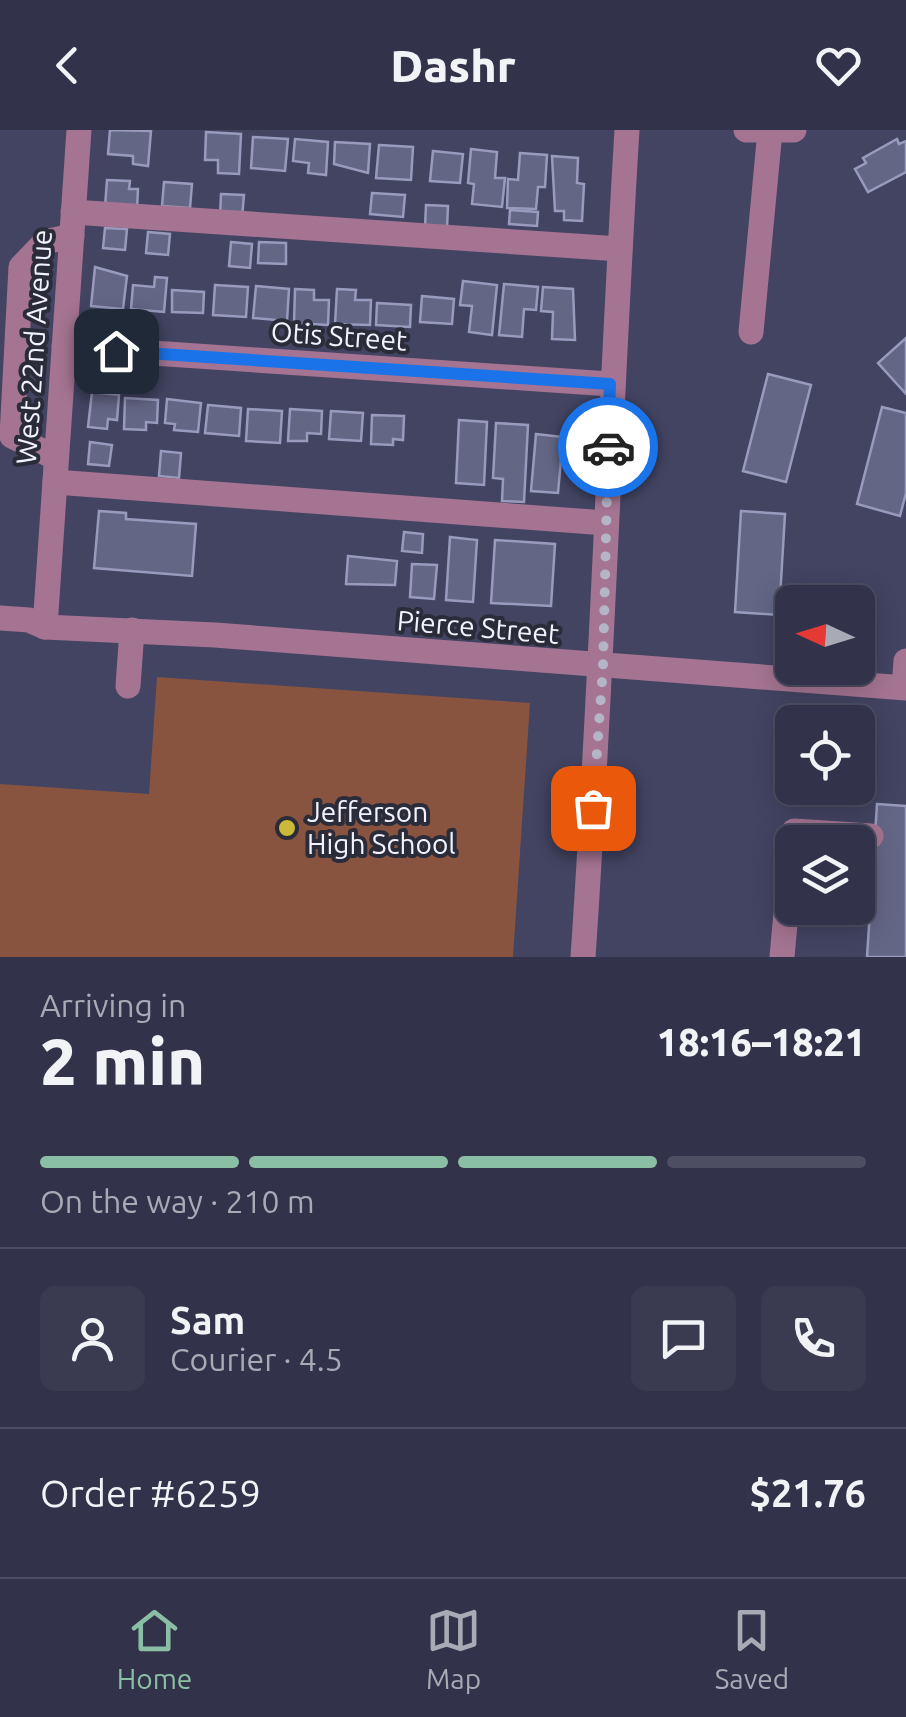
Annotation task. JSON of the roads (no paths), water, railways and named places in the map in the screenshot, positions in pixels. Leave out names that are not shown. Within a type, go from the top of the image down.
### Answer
[{"type":"street","name":"West 22nd Avenue","points":[[45,627],[79,130]]},
{"type":"street","points":[[583,957],[603,667],[610,384],[627,130]]},
{"type":"street","points":[[746,130],[794,130]]},
{"type":"street","points":[[752,332],[770,131]]},
{"type":"street","points":[[606,523],[56,470],[12,436],[22,267],[45,242],[72,224],[620,250]]},
{"type":"street","name":"Otis Street","points":[[64,347],[610,384]]},
{"type":"street","name":"Pierce Street","points":[[0,618],[28,620],[45,627],[132,630],[905,688]]},
{"type":"street","name":"Pierce Street","points":[[0,634],[28,635],[45,627]]},
{"type":"street","points":[[128,686],[132,630]]},
{"type":"street","points":[[905,688],[906,660]]},
{"type":"street","points":[[782,957],[785,925]]},
{"type":"place","name":"Jefferson High School","points":[[287,828]]}]
